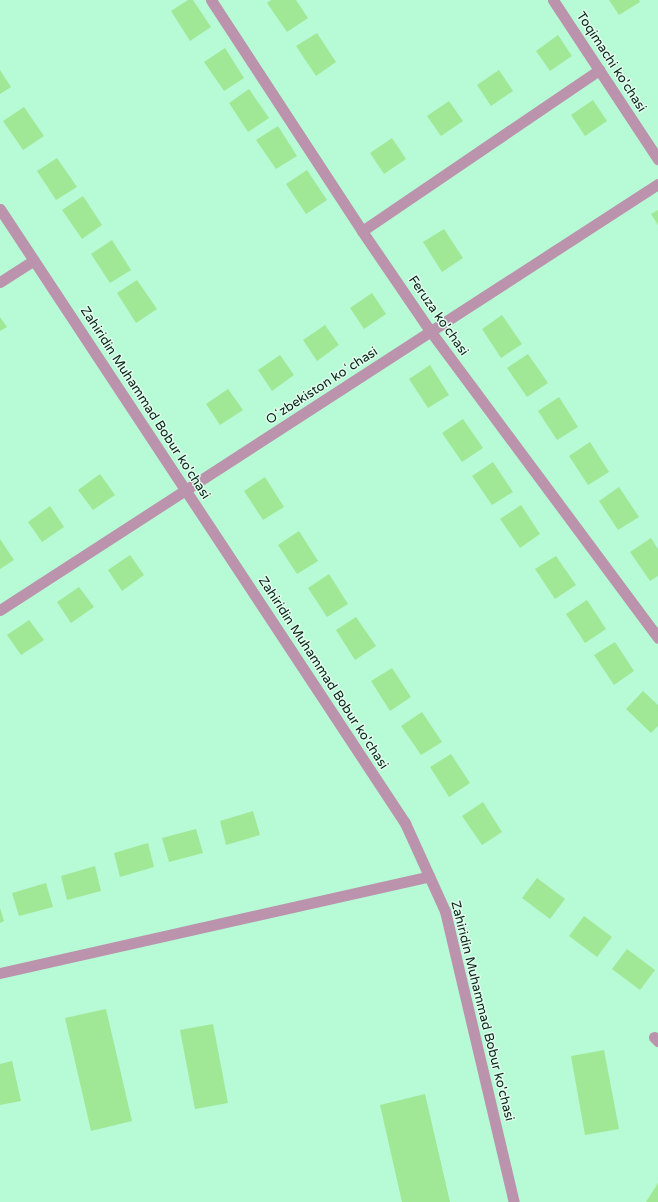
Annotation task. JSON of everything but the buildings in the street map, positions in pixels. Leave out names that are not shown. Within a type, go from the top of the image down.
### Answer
[{"type":"street","name":"Feruza ko'chasi","points":[[211,0],[362,231],[431,332],[658,638]]},
{"type":"street","name":"Toqimachi ko'chasi","points":[[553,0],[658,159]]},
{"type":"street","points":[[362,231],[599,70]]},
{"type":"street","name":"Oʻzbekiston koʻchasi","points":[[0,610],[658,184]]},
{"type":"street","name":"Zahiridin Muhammad Bobur ko'chasi","points":[[0,209],[405,823],[445,911],[514,1202]]},
{"type":"street","points":[[0,282],[34,260]]},
{"type":"street","points":[[0,973],[430,876]]}]
